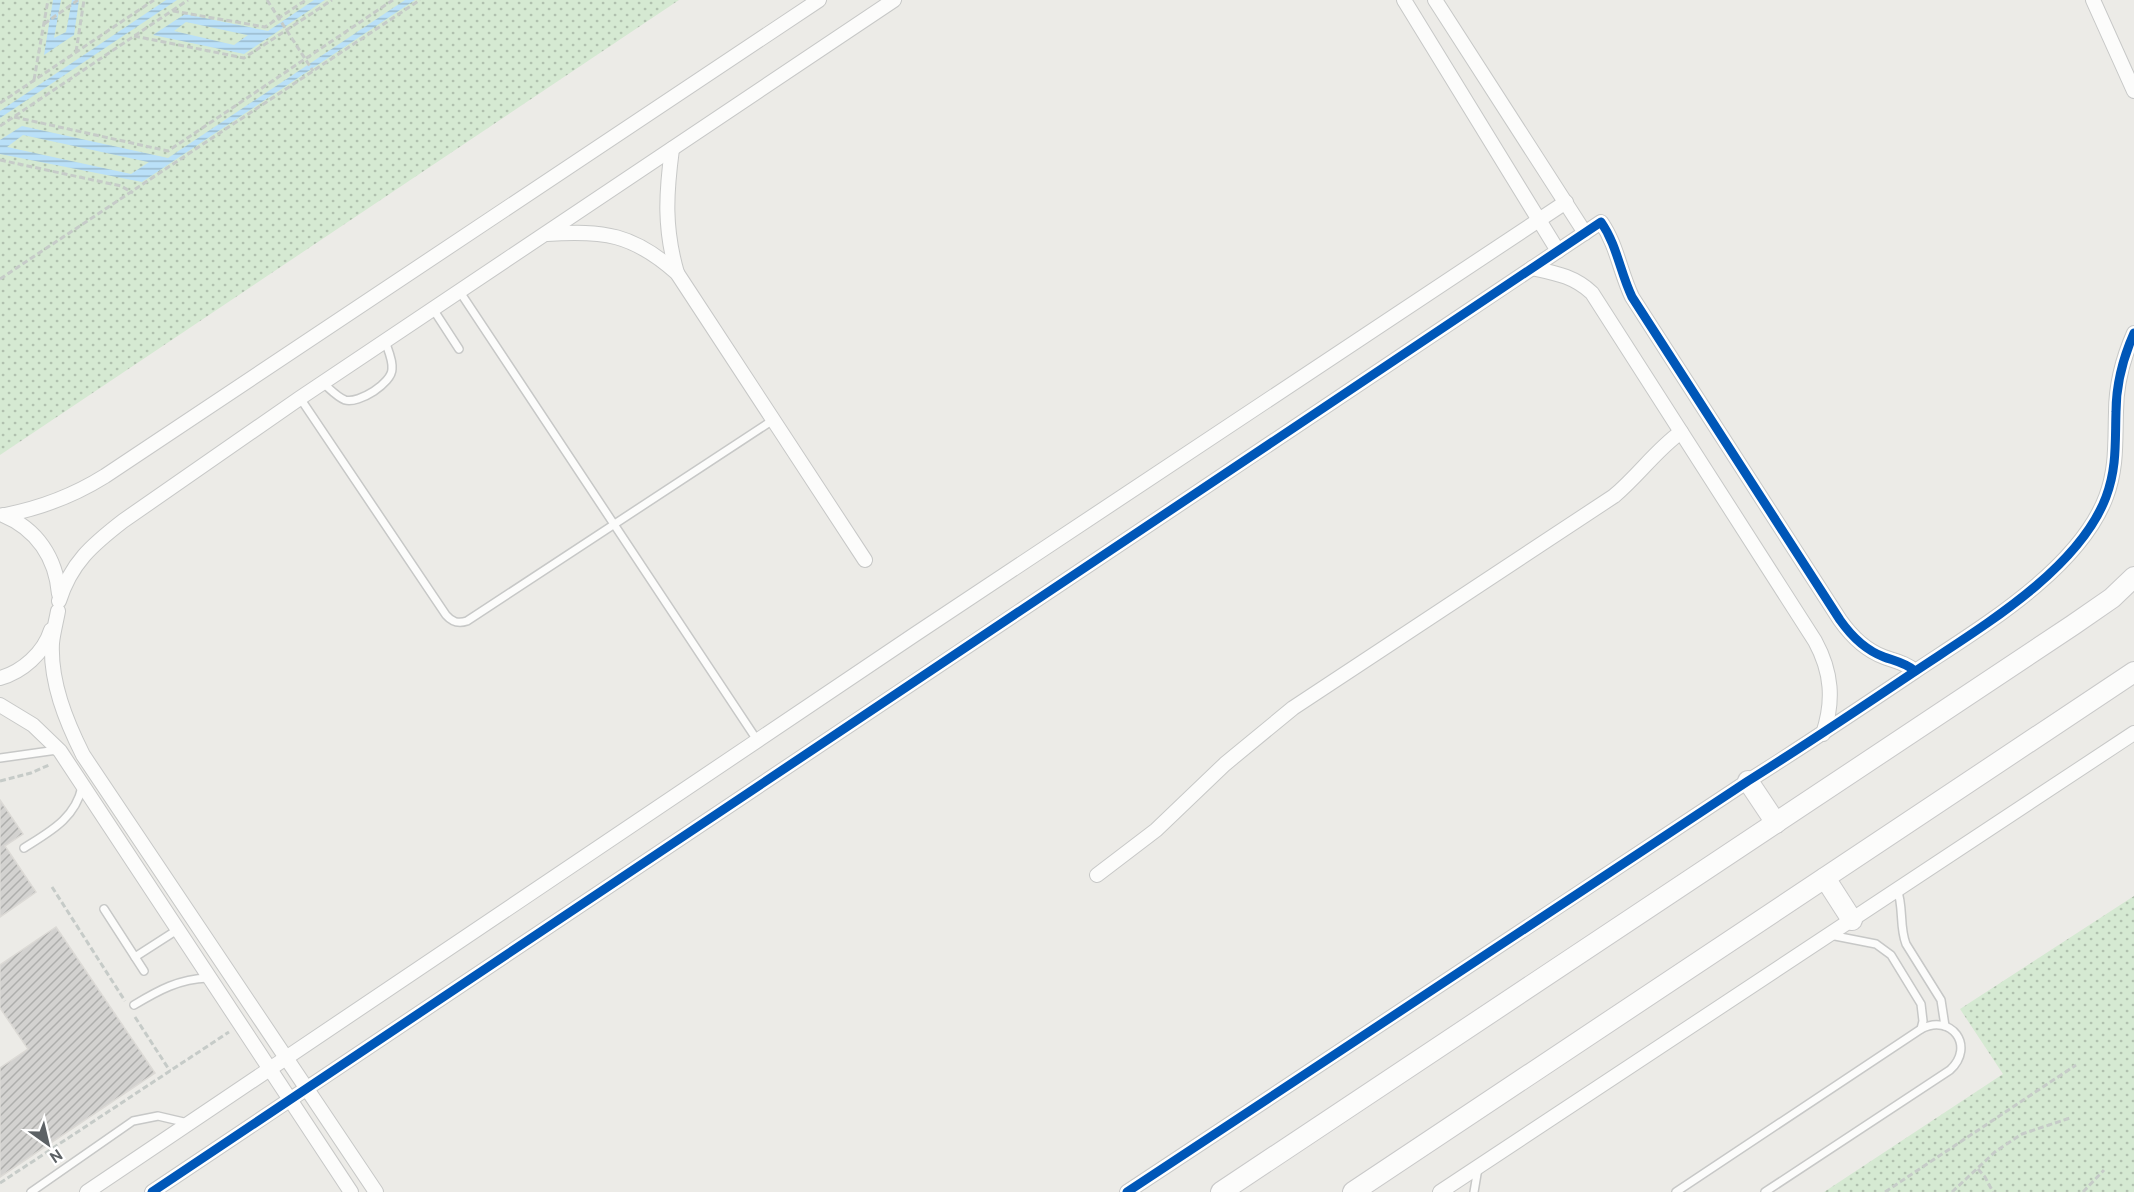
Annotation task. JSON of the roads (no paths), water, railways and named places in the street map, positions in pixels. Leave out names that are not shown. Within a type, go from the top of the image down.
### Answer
[{"type":"main road","points":[[1221,1192],[2080,620],[2112,598],[2134,577]]},
{"type":"main road","points":[[1353,1192],[2134,672]]},
{"type":"main road","points":[[1748,782],[1776,823]]},
{"type":"main road","points":[[1825,878],[1852,920]]},
{"type":"street","points":[[2,514],[54,502],[105,476],[819,0]]},
{"type":"street","points":[[0,678],[10,675],[33,659],[49,637],[66,580],[82,557],[101,538],[300,398],[894,0]]},
{"type":"street","points":[[1404,0],[1558,251]]},
{"type":"street","points":[[1435,0],[1585,233]]},
{"type":"street","points":[[2093,0],[2134,92]]},
{"type":"street","points":[[672,149],[666,217],[676,273]]},
{"type":"street","points":[[87,1192],[757,740],[1566,202]]},
{"type":"street","points":[[152,1192],[1601,222],[1613,244],[1632,297],[1840,620],[1852,636],[1867,649],[1909,666],[1915,671]]},
{"type":"street","points":[[545,234],[593,232],[620,238],[644,248],[676,273],[865,560]]},
{"type":"street","points":[[1532,268],[1567,276],[1584,285],[1592,293],[1822,653],[1827,666],[1830,693],[1823,734]]},
{"type":"street","points":[[1127,1192],[1823,734],[1991,620],[2024,594],[2080,541],[2094,522],[2106,498],[2114,467],[2117,391],[2121,369],[2134,333]]},
{"type":"street","points":[[1097,875],[1156,830],[1225,764],[1293,708],[1614,496],[1681,432]]},
{"type":"street","points":[[2,514],[24,526],[39,541],[51,559],[58,579],[59,606],[52,644],[54,673],[64,710],[83,755],[376,1192]]},
{"type":"street","points":[[0,705],[33,725],[62,754],[351,1192]]},
{"type":"street","points":[[1440,1192],[2134,733]]},
{"type":"lane","points":[[460,292],[757,740]]},
{"type":"lane","points":[[433,309],[459,349]]},
{"type":"lane","points":[[323,383],[339,397],[350,401],[362,398],[383,384],[390,377],[393,367],[385,341]]},
{"type":"lane","points":[[300,398],[446,615],[454,622],[467,621],[773,420]]},
{"type":"lane","points":[[0,758],[62,754]]},
{"type":"lane","points":[[24,848],[68,817],[80,797],[82,785]]},
{"type":"lane","points":[[1897,889],[1901,903],[1903,936],[1941,1000],[1945,1026]]},
{"type":"lane","points":[[104,909],[144,971]]},
{"type":"lane","points":[[135,957],[177,930]]},
{"type":"lane","points":[[1830,935],[1876,944],[1891,955],[1921,1004],[1923,1021],[1921,1029]]},
{"type":"lane","points":[[131,1005],[171,984],[196,978],[208,978]]},
{"type":"lane","points":[[1676,1192],[1921,1029],[1937,1024],[1952,1029],[1961,1043],[1962,1050],[1956,1064],[1765,1192]]},
{"type":"lane","points":[[31,1192],[133,1121],[158,1116],[191,1123]]},
{"type":"lane","points":[[1474,1192],[1478,1167]]},
{"type":"water","points":[[53,0],[61,0],[54,38],[66,32],[72,0],[79,0],[74,35],[44,55]]},
{"type":"water","points":[[166,0],[177,0],[0,118],[0,111]]},
{"type":"water","points":[[314,0],[325,0],[244,54],[153,35],[185,14],[268,31]],"holes":[[[186,22],[248,35],[234,45],[174,31]]]},
{"type":"water","points":[[405,0],[415,0],[142,182],[0,154],[0,140],[22,126],[168,158]],"holes":[[[23,135],[149,162],[131,174],[7,147]]]}]
